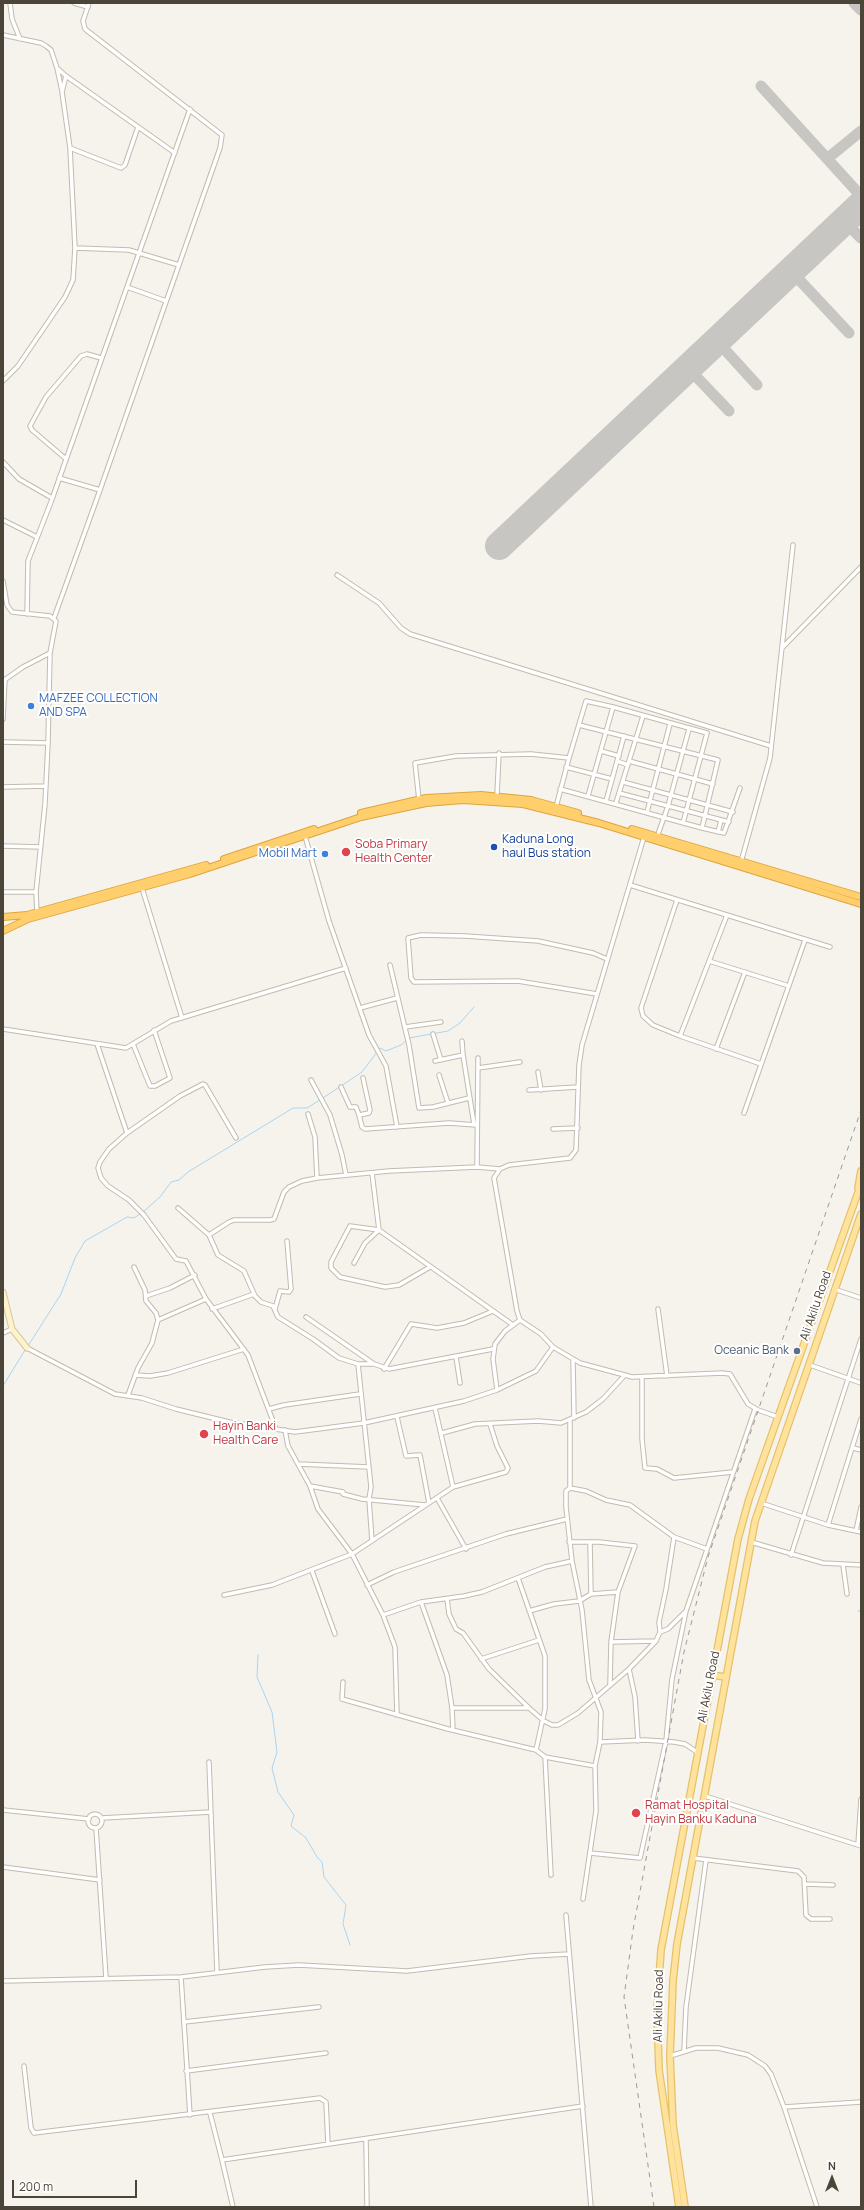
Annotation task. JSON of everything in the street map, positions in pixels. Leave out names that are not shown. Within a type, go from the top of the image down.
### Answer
[{"type":"highway","points":[[3,917],[37,912],[187,871],[376,809],[418,800],[463,795],[497,796],[531,800],[861,897]]},
{"type":"highway","points":[[3,931],[28,920],[142,888],[361,817],[426,802],[480,800],[508,802],[542,808],[600,823],[644,838],[861,904]]},
{"type":"main road","points":[[857,1194],[861,1171]]},
{"type":"main road","name":"Ali Akilu Road","points":[[678,2207],[659,2070],[658,1990],[661,1950],[738,1538],[749,1499],[861,1184]]},
{"type":"main road","name":"Ali Akilu Road","points":[[685,2207],[673,2125],[670,2056],[673,1981],[677,1944],[750,1542],[760,1503],[810,1365],[834,1289],[861,1216]]},
{"type":"main road","points":[[712,1675],[726,1677]]},
{"type":"street","points":[[10,3],[12,18],[20,38]]},
{"type":"street","points":[[37,912],[36,892],[46,786],[50,653],[56,621],[54,618],[222,140],[222,135],[218,130],[84,29],[83,21],[89,5],[74,3]]},
{"type":"street","points":[[3,34],[46,46],[51,50],[57,68],[62,92],[70,148],[75,248],[72,280],[65,296],[18,366],[3,381]]},
{"type":"street","points":[[57,68],[66,76],[175,153]]},
{"type":"street","points":[[62,92],[66,76]]},
{"type":"street","points":[[27,614],[28,561],[66,459],[190,109]]},
{"type":"street","points":[[70,148],[121,168],[125,164],[138,127]]},
{"type":"street","points":[[75,248],[130,250],[179,265]]},
{"type":"street","points":[[126,287],[166,300]]},
{"type":"street","points":[[66,459],[32,430],[30,426],[46,397],[81,356],[87,354],[101,358]]},
{"type":"street","points":[[3,462],[19,479],[52,498]]},
{"type":"street","points":[[59,478],[100,490]]},
{"type":"street","points":[[3,520],[37,537]]},
{"type":"street","points":[[741,862],[770,758],[793,545]]},
{"type":"street","points":[[781,648],[861,567]]},
{"type":"street","points":[[338,575],[379,603],[401,628],[410,634],[771,746]]},
{"type":"street","points":[[3,581],[9,610],[54,618]]},
{"type":"street","points":[[3,719],[4,680],[23,666],[50,653]]},
{"type":"street","points":[[556,807],[566,767],[586,701],[707,734],[683,823]]},
{"type":"street","points":[[588,796],[613,708]]},
{"type":"street","points":[[616,804],[643,716]]},
{"type":"street","points":[[647,812],[670,724]]},
{"type":"street","points":[[579,725],[718,760],[702,828]]},
{"type":"street","points":[[657,837],[671,796],[689,729]]},
{"type":"street","points":[[606,801],[624,736]]},
{"type":"street","points":[[3,742],[48,744]]},
{"type":"street","points":[[601,751],[619,756]]},
{"type":"street","points":[[418,800],[415,763],[456,756],[499,753],[531,754],[569,758]]},
{"type":"street","points":[[497,796],[499,753]]},
{"type":"street","points":[[617,761],[658,769],[713,784]]},
{"type":"street","points":[[566,767],[612,779]]},
{"type":"street","points":[[623,782],[732,812]]},
{"type":"street","points":[[3,787],[46,786]]},
{"type":"street","points":[[560,789],[702,828],[718,832],[726,832],[740,788]]},
{"type":"street","points":[[619,792],[686,812],[729,822]]},
{"type":"street","points":[[718,832],[721,820]]},
{"type":"street","points":[[305,836],[330,922],[360,1008],[388,1075],[397,1127]]},
{"type":"street","points":[[209,1235],[229,1222],[274,1219],[284,1192],[289,1187],[302,1181],[317,1178],[372,1173],[476,1167],[500,1169],[509,1165],[570,1158],[576,1150],[578,1128],[578,1087],[582,1044],[644,838]]},
{"type":"street","points":[[3,846],[41,847]]},
{"type":"street","points":[[630,885],[830,948]]},
{"type":"street","points":[[142,888],[182,1018]]},
{"type":"street","points":[[3,892],[36,892]]},
{"type":"street","points":[[677,900],[641,1008],[642,1016],[647,1020],[680,1036],[761,1064]]},
{"type":"street","points":[[680,1036],[727,915]]},
{"type":"street","points":[[597,994],[518,981],[414,982],[411,978],[408,938],[421,935],[465,936],[538,941],[593,953],[607,959]]},
{"type":"street","points":[[744,1113],[805,940]]},
{"type":"street","points":[[709,961],[789,986]]},
{"type":"street","points":[[390,965],[408,1040],[420,1108],[469,1098]]},
{"type":"street","points":[[3,1029],[121,1048],[133,1044],[154,1030],[182,1018],[346,968]]},
{"type":"street","points":[[716,1049],[745,972]]},
{"type":"street","points":[[360,1008],[397,998]]},
{"type":"street","points":[[405,1027],[440,1022]]},
{"type":"street","points":[[133,1044],[150,1086],[155,1086],[170,1078],[154,1030]]},
{"type":"street","points":[[433,1034],[441,1060]]},
{"type":"street","points":[[462,1041],[469,1098],[475,1124]]},
{"type":"street","points":[[97,1044],[127,1133]]},
{"type":"street","points":[[435,1061],[463,1055]]},
{"type":"street","points":[[476,1167],[475,1124],[478,1058]]},
{"type":"street","points":[[478,1068],[520,1062]]},
{"type":"street","points":[[538,1072],[541,1090]]},
{"type":"street","points":[[439,1075],[448,1103]]},
{"type":"street","points":[[359,1115],[370,1113],[363,1078]]},
{"type":"street","points":[[311,1080],[321,1098],[337,1135],[346,1175]]},
{"type":"street","points":[[236,1138],[204,1084],[180,1096],[127,1133],[109,1149],[100,1162],[98,1168],[101,1178],[108,1186],[141,1211],[166,1249],[176,1259],[186,1261],[195,1275],[212,1309],[237,1343],[244,1349],[254,1369],[276,1429]]},
{"type":"street","points":[[341,1087],[350,1107],[356,1108],[362,1127],[365,1129],[475,1124]]},
{"type":"street","points":[[529,1090],[578,1087]]},
{"type":"street","points":[[308,1114],[315,1137],[317,1178]]},
{"type":"street","points":[[553,1129],[578,1128]]},
{"type":"street","points":[[500,1169],[494,1178],[520,1320],[541,1334],[553,1347],[573,1360],[624,1376],[642,1378],[722,1373],[730,1374],[735,1379],[744,1398],[755,1409],[778,1417]]},
{"type":"street","points":[[372,1173],[379,1230]]},
{"type":"street","points":[[178,1208],[209,1235],[218,1256],[244,1271],[254,1294],[259,1300],[270,1304],[275,1309],[278,1317],[308,1336],[338,1358],[358,1364],[374,1364]]},
{"type":"street","points":[[430,1266],[399,1285],[392,1287],[374,1286],[340,1277],[331,1268],[331,1262],[350,1226],[379,1230],[430,1266],[493,1311],[513,1325]]},
{"type":"street","points":[[354,1263],[365,1243],[379,1230]]},
{"type":"street","points":[[275,1309],[280,1291],[289,1292],[291,1289],[287,1241]]},
{"type":"street","points":[[128,1395],[135,1375],[152,1343],[158,1320],[156,1313],[146,1301],[146,1296],[134,1267]]},
{"type":"street","points":[[146,1296],[170,1288],[195,1275]]},
{"type":"street","points":[[834,1289],[861,1298]]},
{"type":"street","points":[[3,1292],[12,1329],[25,1347],[108,1392],[128,1395],[204,1416],[285,1430],[301,1431],[398,1417],[436,1408],[497,1390],[536,1371],[553,1347]]},
{"type":"street","points":[[212,1309],[254,1294]]},
{"type":"street","points":[[158,1320],[206,1299]]},
{"type":"street","points":[[658,1309],[667,1376]]},
{"type":"street","points":[[384,1368],[411,1324],[437,1328],[464,1323],[493,1311]]},
{"type":"street","points":[[306,1317],[374,1364],[384,1368],[396,1369],[493,1350]]},
{"type":"street","points":[[497,1390],[493,1350],[495,1344],[505,1331],[520,1320]]},
{"type":"street","points":[[3,1333],[12,1329]]},
{"type":"street","points":[[791,1554],[861,1339]]},
{"type":"street","points":[[135,1375],[150,1376],[168,1373],[244,1349]]},
{"type":"street","points":[[456,1357],[460,1383]]},
{"type":"street","points":[[573,1360],[570,1488],[565,1494],[567,1520],[589,1680],[601,1712],[600,1742],[595,1766],[596,1811],[583,1900]]},
{"type":"street","points":[[358,1364],[360,1394],[370,1467],[372,1541]]},
{"type":"street","points":[[810,1365],[861,1383]]},
{"type":"street","points":[[442,1433],[475,1424],[538,1421],[555,1423],[572,1419],[603,1399],[624,1376]]},
{"type":"street","points":[[642,1378],[642,1440],[645,1468],[657,1469],[674,1478],[733,1472]]},
{"type":"street","points":[[269,1409],[284,1404],[360,1394]]},
{"type":"street","points":[[436,1408],[453,1487]]},
{"type":"street","points":[[590,1853],[640,1858],[666,1741],[672,1679],[686,1612],[755,1409]]},
{"type":"street","points":[[398,1417],[406,1456],[420,1456],[427,1504]]},
{"type":"street","points":[[828,1525],[861,1419]]},
{"type":"street","points":[[224,1595],[272,1585],[312,1571],[352,1554],[453,1487],[508,1470],[496,1446],[490,1424]]},
{"type":"street","points":[[285,1430],[288,1446],[310,1486],[318,1509],[352,1554],[382,1615],[395,1647],[397,1715]]},
{"type":"street","points":[[853,1448],[861,1450]]},
{"type":"street","points":[[298,1464],[370,1467]]},
{"type":"street","points":[[310,1486],[370,1499],[427,1504]]},
{"type":"street","points":[[570,1488],[586,1490],[606,1500],[630,1505],[674,1537],[708,1549]]},
{"type":"street","points":[[437,1498],[466,1549]]},
{"type":"street","points":[[760,1503],[802,1518],[861,1532]]},
{"type":"street","points":[[856,1531],[861,1506]]},
{"type":"street","points":[[367,1584],[394,1572],[466,1549],[506,1534],[567,1520]]},
{"type":"street","points":[[447,1598],[449,1614],[456,1629],[463,1634],[481,1659],[529,1708],[544,1721],[552,1725],[558,1725],[578,1713],[629,1669],[656,1641],[660,1632],[659,1622],[674,1537]]},
{"type":"street","points":[[569,1542],[599,1542],[635,1546],[618,1592],[611,1642],[610,1684]]},
{"type":"street","points":[[590,1542],[591,1594]]},
{"type":"street","points":[[750,1542],[823,1563],[861,1565]]},
{"type":"street","points":[[382,1615],[421,1602],[482,1592],[545,1567],[572,1561]]},
{"type":"street","points":[[843,1565],[846,1594]]},
{"type":"street","points":[[312,1571],[335,1634]]},
{"type":"street","points":[[518,1578],[545,1656],[544,1721],[536,1750]]},
{"type":"street","points":[[529,1611],[554,1604],[579,1600],[591,1594],[618,1592]]},
{"type":"street","points":[[421,1602],[447,1675],[452,1708],[453,1730]]},
{"type":"street","points":[[660,1632],[668,1629],[686,1612]]},
{"type":"street","points":[[481,1659],[539,1640]]},
{"type":"street","points":[[611,1642],[656,1641]]},
{"type":"street","points":[[629,1669],[635,1697],[638,1740]]},
{"type":"street","points":[[343,1682],[342,1699],[453,1730],[536,1750],[544,1757],[595,1766]]},
{"type":"street","points":[[452,1708],[529,1708]]},
{"type":"street","points":[[600,1742],[638,1740],[666,1741],[685,1744],[697,1752]]},
{"type":"street","points":[[544,1757],[551,1875]]},
{"type":"street","points":[[209,1762],[217,1972]]},
{"type":"street","points":[[705,1796],[860,1846],[861,1799]]},
{"type":"street","points":[[3,1810],[89,1819],[95,1814],[102,1818],[211,1812]]},
{"type":"street","points":[[96,1828],[102,1822],[102,1818]]},
{"type":"street","points":[[89,1819],[92,1826],[96,1828],[106,1978]]},
{"type":"street","points":[[693,1858],[798,1871],[804,1877],[806,1916],[811,1919],[830,1919]]},
{"type":"street","points":[[684,2051],[686,2007],[706,1860]]},
{"type":"street","points":[[3,1867],[100,1880]]},
{"type":"street","points":[[805,1884],[833,1885]]},
{"type":"street","points":[[566,1914],[569,1954],[571,1958],[591,2207]]},
{"type":"street","points":[[3,1982],[181,1977],[217,1972],[299,1965],[407,1971],[531,1956],[569,1954]]},
{"type":"street","points":[[181,1977],[190,2115]]},
{"type":"street","points":[[184,2022],[319,2007]]},
{"type":"street","points":[[670,2056],[684,2051],[718,2048],[748,2055],[760,2061],[770,2074],[784,2107],[817,2207]]},
{"type":"street","points":[[186,2071],[326,2053]]},
{"type":"street","points":[[24,2066],[31,2128],[34,2133],[323,2099],[326,2102],[328,2144]]},
{"type":"street","points":[[784,2107],[861,2102]]},
{"type":"street","points":[[222,2160],[583,2106]]},
{"type":"street","points":[[210,2113],[233,2207]]},
{"type":"street","points":[[366,2139],[367,2207]]},
{"type":"waterway","points":[[323,1098],[362,1072],[380,1048],[386,1051],[401,1045],[409,1038],[448,1031],[460,1023],[474,1007]]},
{"type":"waterway","points":[[143,1212],[160,1197],[171,1182],[179,1180],[188,1172],[293,1108],[307,1108],[320,1100]]},
{"type":"waterway","points":[[28,1346],[61,1294],[75,1258],[85,1241],[127,1217],[134,1218],[140,1214]]},
{"type":"waterway","points":[[3,1386],[25,1350]]},
{"type":"waterway","points":[[258,1655],[257,1677],[272,1712],[277,1752],[272,1768],[278,1792],[294,1815],[291,1826],[306,1838],[317,1857],[322,1862],[324,1877],[346,1905],[343,1924],[350,1945]]},
{"type":"taxiway","points":[[854,3],[861,10]]},
{"type":"taxiway","points":[[761,86],[861,196]]},
{"type":"taxiway","points":[[828,158],[861,131]]},
{"type":"taxiway","points":[[844,221],[861,238]]},
{"type":"taxiway","points":[[791,271],[849,333]]},
{"type":"taxiway","points":[[717,341],[757,385]]},
{"type":"taxiway","points":[[688,368],[729,411]]},
{"type":"runway","points":[[499,546],[861,205]]},
{"type":"railway","points":[[654,2207],[624,1997],[633,1930],[684,1652],[708,1557],[861,1110]]},
{"type":"place","name":"MAFZEE COLLECTION AND SPA","points":[[31,706]]},
{"type":"place","name":"Kaduna Long haul Bus station","points":[[494,847]]},
{"type":"place","name":"Soba Primary Health Center","points":[[346,852]]},
{"type":"place","name":"Mobil Mart","points":[[325,854]]},
{"type":"place","name":"Oceanic Bank","points":[[797,1351]]},
{"type":"place","name":"Hayin Banki Health Care","points":[[204,1434]]},
{"type":"place","name":"Ramat Hospital Hayin Banku Kaduna","points":[[636,1813]]}]
